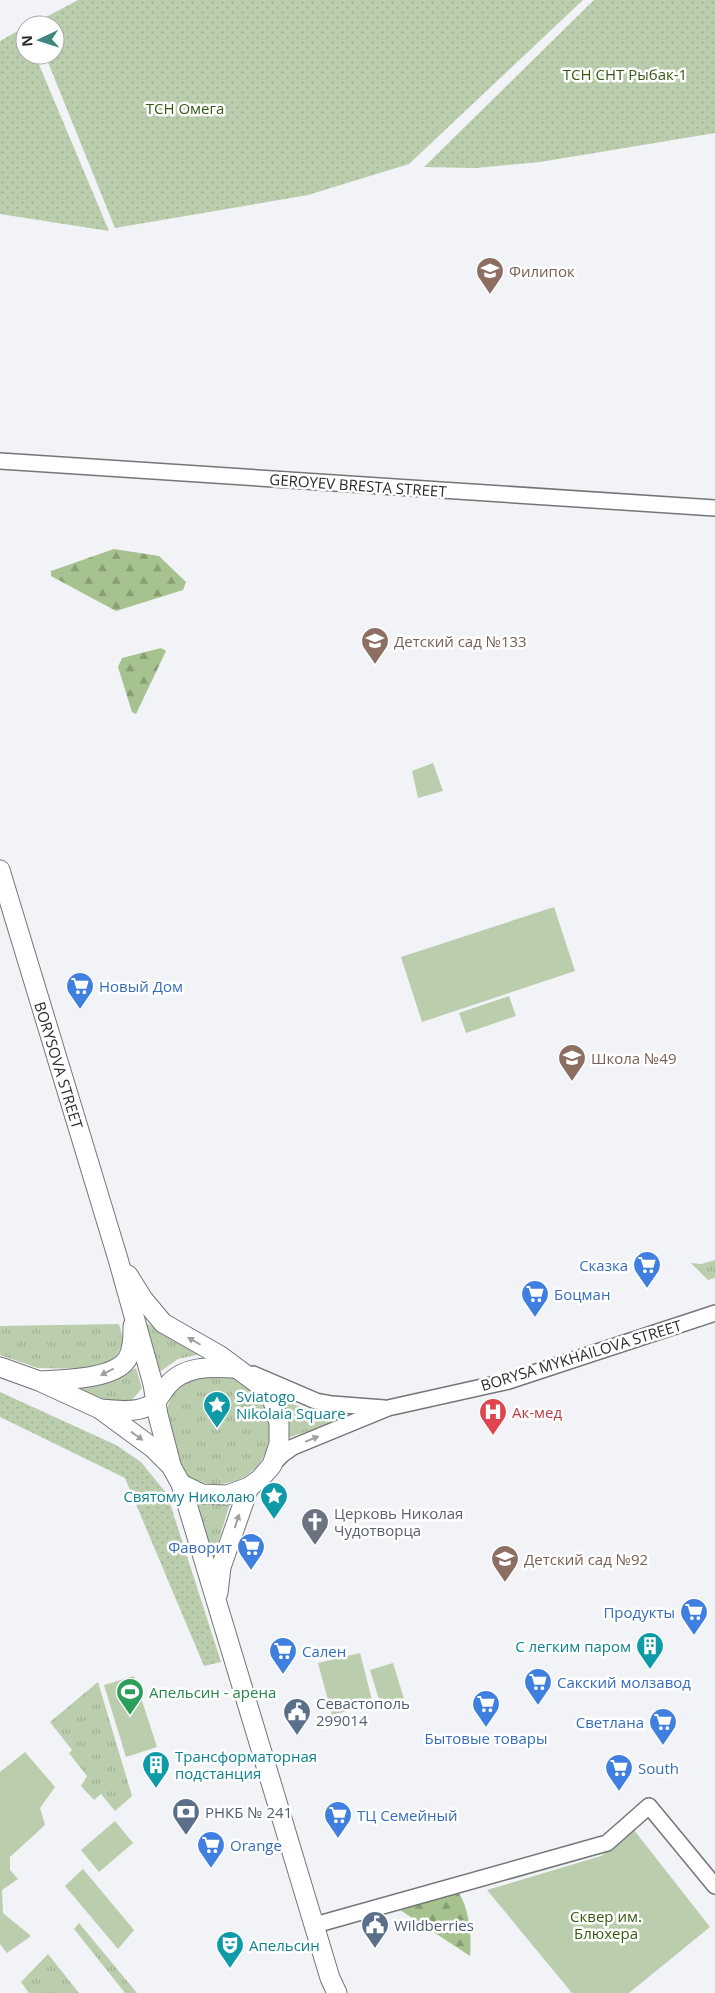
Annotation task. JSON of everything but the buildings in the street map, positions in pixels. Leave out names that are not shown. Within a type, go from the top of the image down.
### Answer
[{"type":"main road","name":"BORYSOVA STREET","points":[[0,870],[118,1259],[154,1384],[156,1402]]},
{"type":"main road","name":"BORYSOVA STREET","points":[[118,1259],[143,1300],[163,1322],[218,1355],[235,1368]]},
{"type":"main road","points":[[38,1381],[100,1376],[124,1363],[133,1344],[134,1317]]},
{"type":"main road","points":[[100,1409],[139,1410],[156,1402],[168,1384],[186,1372],[208,1366],[235,1368],[266,1389],[273,1401],[279,1423],[279,1444],[272,1465],[260,1479],[249,1487],[228,1495],[202,1494],[181,1484]]},
{"type":"main road","points":[[0,1367],[38,1381],[100,1409],[145,1443],[171,1466]]},
{"type":"main road","points":[[156,1402],[160,1428],[171,1466],[181,1484],[330,1978],[337,1993]]},
{"type":"main road","points":[[217,1602],[222,1567],[249,1487]]},
{"type":"street","name":"GEROYEV BRESTA STREET","points":[[0,461],[715,508]]},
{"type":"street","name":"BORYSA MYKHAILOVA STREET","points":[[272,1465],[293,1447],[388,1408],[509,1380],[715,1314]]},
{"type":"street","name":"BORYSA MYKHAILOVA STREET","points":[[235,1368],[316,1401],[351,1406],[388,1408]]},
{"type":"street","points":[[315,1925],[607,1843],[649,1806],[715,1886]]},
{"type":"green space","name":"ТСН Омега","points":[[78,0],[583,0],[409,164],[308,195],[115,228],[49,65],[65,65],[65,15],[50,15]]},
{"type":"green space","name":"ТСН СНТ Рыбак-1","points":[[594,0],[715,0],[715,133],[540,162],[476,168],[424,167]]},
{"type":"green space","points":[[15,33],[15,65],[39,65],[109,231],[0,214],[0,41]]},
{"type":"green space","points":[[114,549],[159,556],[186,582],[183,590],[116,611],[51,576],[51,571]]},
{"type":"green space","points":[[161,648],[166,651],[136,714],[132,712],[118,667],[122,658]]},
{"type":"green space","points":[[433,763],[443,791],[418,798],[412,771]]},
{"type":"green space","points":[[554,907],[575,971],[422,1022],[401,957]]},
{"type":"green space","points":[[509,996],[516,1016],[466,1033],[459,1013]]},
{"type":"green space","points":[[715,1260],[715,1278],[708,1280],[691,1263],[701,1264]]},
{"type":"green space","points":[[143,1321],[201,1354],[178,1359],[158,1373]]},
{"type":"green space","points":[[119,1324],[124,1342],[114,1359],[92,1369],[38,1368],[0,1355],[0,1326]]},
{"type":"green space","points":[[136,1368],[142,1388],[131,1401],[104,1401],[70,1388],[101,1385]]},
{"type":"green space","points":[[219,1375],[234,1377],[252,1389],[264,1405],[270,1423],[269,1441],[263,1458],[251,1472],[234,1481],[212,1484],[196,1480],[180,1472],[165,1414],[178,1384],[192,1376]]},
{"type":"green space","points":[[0,1392],[116,1445],[141,1462],[167,1494],[221,1662],[204,1666],[125,1478],[0,1417]]},
{"type":"green space","points":[[284,1401],[327,1416],[354,1416],[287,1438],[288,1420]]},
{"type":"green space","points":[[231,1500],[213,1559],[196,1501]]},
{"type":"green space","points":[[360,1653],[373,1704],[332,1715],[318,1663]]},
{"type":"green space","points":[[393,1663],[405,1702],[382,1709],[370,1670]]},
{"type":"green space","name":"Апельсин - арена","points":[[134,1676],[157,1747],[126,1757],[104,1685]]},
{"type":"green space","points":[[98,1682],[132,1796],[115,1811],[101,1794],[94,1800],[81,1786],[87,1776],[69,1753],[72,1750],[50,1722]]},
{"type":"green space","points":[[25,1752],[55,1787],[40,1808],[45,1825],[10,1857],[10,1870],[18,1879],[2,1890],[3,1913],[31,1936],[7,1953],[0,1944],[0,1772]]},
{"type":"green space","points":[[115,1821],[133,1843],[99,1872],[81,1850]]},
{"type":"green space","name":"Сквер им. Блюхера","points":[[634,1830],[710,1927],[629,1993],[572,1993],[487,1890],[601,1856]]},
{"type":"green space","points":[[83,1869],[134,1930],[118,1949],[65,1886]]},
{"type":"green space","points":[[455,1889],[464,1902],[470,1930],[470,1956],[400,1910],[401,1907]]},
{"type":"green space","points":[[79,1923],[137,1993],[125,1993],[74,1929]]},
{"type":"green space","points":[[48,1954],[79,1993],[29,1993],[21,1982]]},
{"type":"place","name":"Филипок","points":[[490,295]]},
{"type":"place","name":"Детский сад №133","points":[[375,665]]},
{"type":"place","name":"Новый Дом","points":[[80,1010]]},
{"type":"place","name":"Школа №49","points":[[572,1082]]},
{"type":"place","name":"Сказка","points":[[647,1289]]},
{"type":"place","name":"Боцман","points":[[535,1318]]},
{"type":"place","name":"Sviatogo Nikolaia Square","points":[[217,1429]]},
{"type":"place","name":"Ак-мед","points":[[493,1436]]},
{"type":"place","name":"Святому Николаю","points":[[274,1520]]},
{"type":"place","name":"Церковь Николая Чудотворца","points":[[315,1546]]},
{"type":"place","name":"Фаворит","points":[[251,1571]]},
{"type":"place","name":"Детский сад №92","points":[[505,1583]]},
{"type":"place","name":"Продукты","points":[[694,1636]]},
{"type":"place","name":"С легким паром","points":[[650,1670]]},
{"type":"place","name":"Сален","points":[[283,1675]]},
{"type":"place","name":"Сакский молзавод","points":[[538,1706]]},
{"type":"place","name":"Апельсин - арена","points":[[130,1716]]},
{"type":"place","name":"Бытовые товары","points":[[486,1728]]},
{"type":"place","name":"Севастополь 299014","points":[[297,1736]]},
{"type":"place","name":"Светлана","points":[[663,1746]]},
{"type":"place","name":"Трансформаторная подстанция","points":[[156,1789]]},
{"type":"place","name":"South","points":[[619,1792]]},
{"type":"place","name":"РНКБ № 241","points":[[186,1836]]},
{"type":"place","name":"ТЦ Семейный","points":[[338,1839]]},
{"type":"place","name":"Orange","points":[[211,1869]]},
{"type":"place","name":"Wildberries","points":[[375,1949]]},
{"type":"place","name":"Апельсин","points":[[230,1969]]}]
